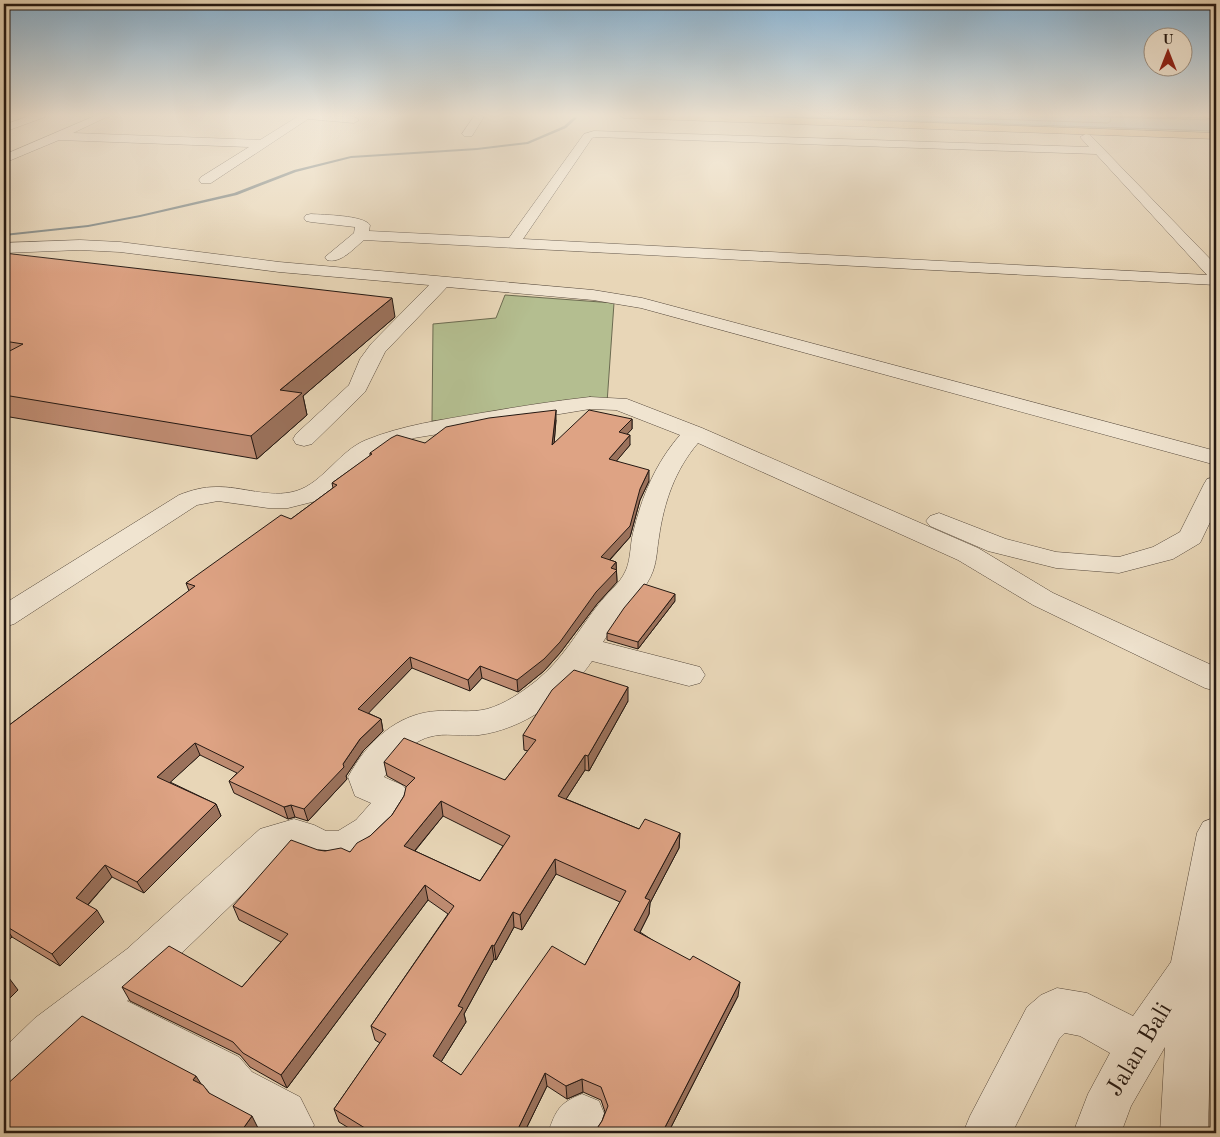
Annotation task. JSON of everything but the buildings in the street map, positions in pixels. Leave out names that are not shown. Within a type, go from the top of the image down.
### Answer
[{"type":"street","points":[[206,180],[225,168]]},
{"type":"street","points":[[513,243],[566,168]]},
{"type":"street","points":[[1115,168],[1216,274]]},
{"type":"street","points":[[312,218],[358,223],[363,226],[361,235],[333,257]]},
{"type":"street","points":[[361,235],[1216,280]]},
{"type":"street","points":[[438,254],[450,240]]},
{"type":"street","points":[[4,248],[80,245],[120,247],[279,267],[593,295],[642,303],[1216,458]]},
{"type":"street","points":[[304,439],[358,388],[370,359],[378,348],[442,282]]},
{"type":"street","points":[[618,393],[997,545],[1056,560],[1119,565],[1163,553],[1191,537],[1216,484]]},
{"type":"street","points":[[4,617],[188,500],[202,495],[218,494],[268,501],[288,501],[307,496],[320,488],[366,450],[388,439],[409,432],[536,410],[605,402],[635,409],[694,433],[968,554],[1042,599],[1216,680]]},
{"type":"street","points":[[4,1080],[51,1034],[142,964],[273,840],[287,834],[300,834],[321,847],[332,848],[355,840],[382,820],[390,801],[390,796],[368,786],[366,778],[381,755],[411,732],[423,726],[438,723],[463,725],[477,723],[509,713],[525,705],[544,691],[574,662],[609,611],[639,574],[647,528],[658,490],[670,464],[694,433]]},
{"type":"street","points":[[584,648],[689,675]]},
{"type":"street","name":"Jalan Bali","points":[[1097,1133],[1106,1107],[1140,1045],[1190,970],[1209,914],[1216,833]]},
{"type":"street","name":"Jalan Bali","points":[[1184,1133],[1190,970]]},
{"type":"street","points":[[88,1004],[223,1073],[235,1089],[283,1114],[290,1125],[284,1133]]},
{"type":"street","points":[[987,1133],[1043,1023],[1057,1010],[1087,1014],[1140,1045]]},
{"type":"green space","points":[[505,295],[614,303],[607,403],[432,421],[433,324],[496,318]]},
{"type":"waterway","points":[[4,235],[88,226],[140,216],[235,194],[307,168]]}]
